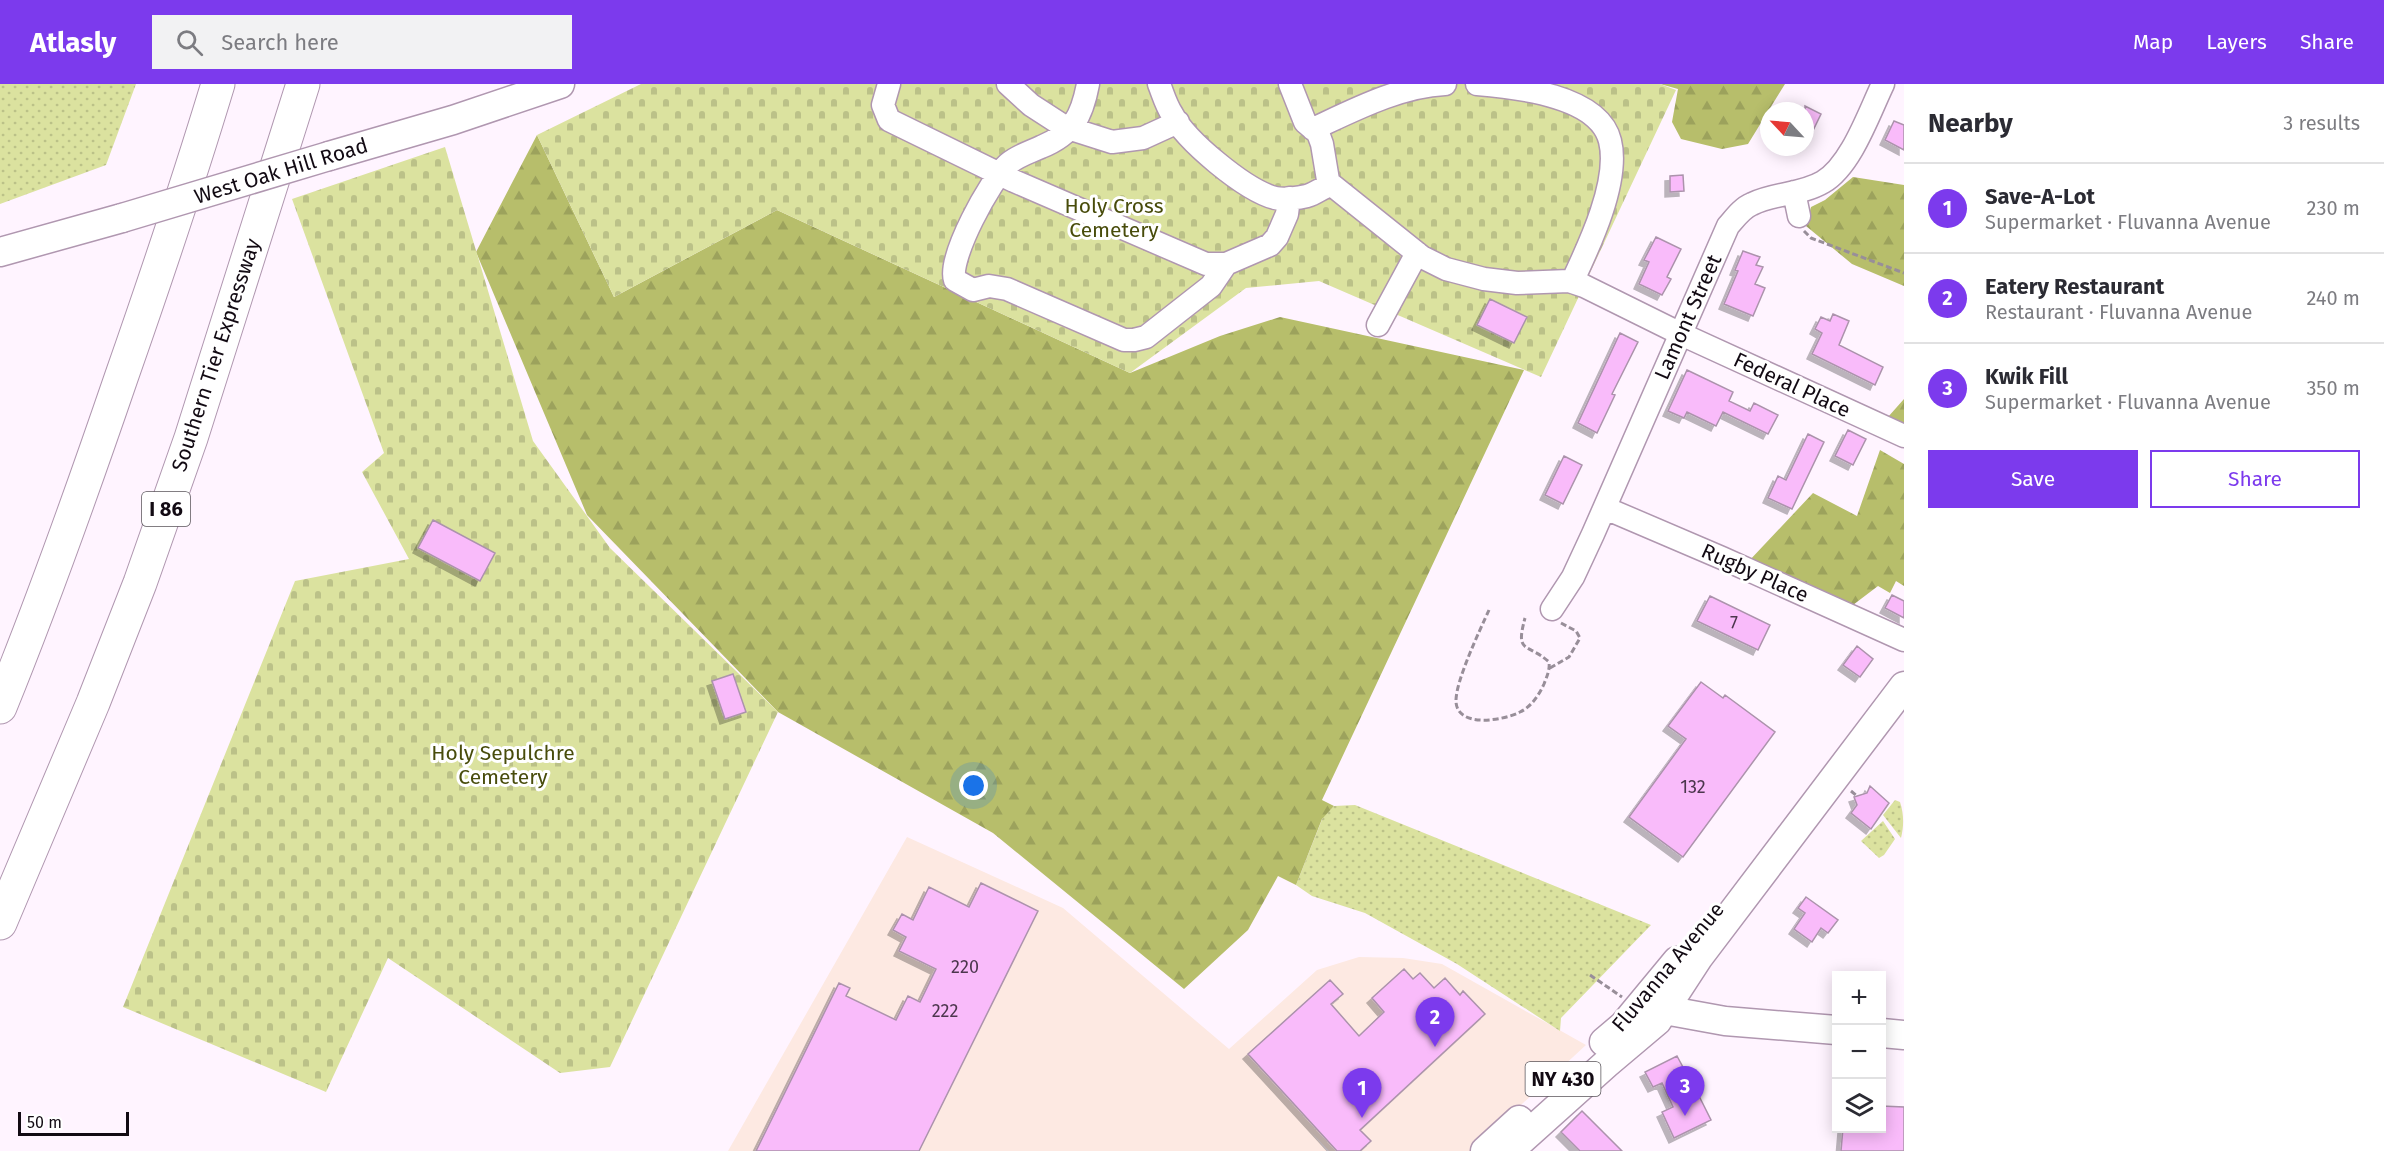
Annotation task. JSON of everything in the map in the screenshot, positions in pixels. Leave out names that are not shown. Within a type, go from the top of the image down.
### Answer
[{"type":"highway","points":[[0,707],[31,632],[99,441],[167,245],[218,84]]},
{"type":"highway","name":"Southern Tier Expressway","points":[[0,923],[93,703],[140,583],[194,426],[302,88]]},
{"type":"main road","name":"West Oak Hill Road","points":[[0,252],[453,120],[560,84]]},
{"type":"main road","name":"Fluvanna Avenue","points":[[1485,1151],[1624,1025],[1652,1008],[1692,966],[1904,686]]},
{"type":"main road","name":"Fluvanna Avenue","points":[[1509,1151],[1657,1021],[1652,1008]]},
{"type":"main road","points":[[1652,1008],[1725,1021],[1832,1030]]},
{"type":"main road","points":[[1886,1033],[1904,1035]]},
{"type":"street","points":[[889,84],[883,105],[889,120],[999,173],[1206,264],[1226,264],[1270,244],[1277,237],[1287,214],[1289,198]]},
{"type":"street","points":[[1008,84],[1031,105],[1070,129],[1112,142],[1143,138],[1178,122]]},
{"type":"street","points":[[1088,84],[1081,113],[1070,129],[1047,145],[1010,162],[999,173],[980,205],[954,267],[955,280],[973,290],[989,286],[1007,289],[1124,340],[1134,340],[1146,337],[1211,286],[1226,264]]},
{"type":"street","points":[[1159,84],[1172,115],[1202,150],[1252,188],[1276,198],[1289,198],[1308,196],[1322,187],[1332,185],[1417,253],[1446,269],[1484,279],[1517,283],[1578,284],[1610,184],[1610,140],[1603,127],[1591,115],[1571,102],[1515,87],[1477,84]]},
{"type":"street","points":[[1290,84],[1302,116],[1318,133],[1323,144],[1329,186]]},
{"type":"street","points":[[1313,129],[1390,96],[1430,85],[1445,84]]},
{"type":"street","name":"Lamont Street","points":[[1553,614],[1605,508],[1728,226],[1750,204],[1822,183],[1835,173],[1845,159],[1883,84]]},
{"type":"street","points":[[1794,192],[1798,216]]},
{"type":"street","points":[[1378,325],[1417,253]]},
{"type":"street","name":"Federal Place","points":[[1578,284],[1904,436]]},
{"type":"street","name":"Rugby Place","points":[[1605,508],[1904,640]]},
{"type":"path","points":[[1798,216],[1804,232],[1811,238],[1904,273]]},
{"type":"path","points":[[1489,610],[1469,656],[1457,694],[1456,702],[1461,712],[1473,719],[1488,721],[1520,712],[1537,696],[1550,668],[1549,662],[1521,642],[1520,636],[1525,618]]},
{"type":"path","points":[[1550,668],[1569,657],[1580,638],[1576,632],[1553,614]]},
{"type":"path","points":[[1590,975],[1627,1000],[1652,1008]]},
{"type":"shaded area","points":[[907,837],[1063,908],[1229,1049],[1317,970],[1359,957],[1403,958],[1442,964],[1586,1045],[1471,1151],[1329,1151],[1310,1131],[1327,1151],[728,1151]]},
{"type":"green space","points":[[0,84],[136,84],[106,165],[0,204]]},
{"type":"green space","name":"Holy Cross Cemetery","points":[[641,84],[1660,84],[1676,90],[1541,377],[1319,281],[1246,288],[1130,373],[777,210],[614,297],[537,135]]},
{"type":"green space","points":[[1660,84],[1785,84],[1774,102],[1760,102],[1760,125],[1748,144],[1722,149],[1681,139],[1672,122],[1678,89]]},
{"type":"green space","points":[[537,135],[614,297],[777,210],[1130,373],[1220,336],[1280,317],[1524,370],[1322,800],[1334,806],[1322,819],[1296,885],[1278,876],[1248,930],[1184,989],[993,833],[778,712],[587,515],[476,252]]},
{"type":"green space","name":"Holy Sepulchre Cemetery","points":[[445,147],[533,441],[610,548],[778,712],[610,1067],[560,1073],[388,958],[326,1092],[123,1007],[295,581],[409,559],[362,472],[384,453],[292,199]]},
{"type":"green space","points":[[1853,177],[1904,185],[1904,286],[1852,264],[1806,226],[1811,207],[1825,200]]},
{"type":"green space","points":[[1904,399],[1904,424],[1888,417]]},
{"type":"green space","points":[[1880,450],[1904,464],[1904,586],[1896,581],[1890,593],[1878,586],[1849,608],[1748,562],[1813,493],[1857,516]]},
{"type":"green space","points":[[1895,800],[1900,802],[1902,811],[1901,838],[1883,815]]},
{"type":"green space","points":[[1355,805],[1651,925],[1561,1018],[1560,1031],[1457,964],[1365,913],[1312,896],[1296,885],[1323,817],[1334,806]]},
{"type":"green space","points":[[1883,821],[1895,839],[1884,855],[1879,858],[1861,841]]},
{"type":"building","points":[[1814,110],[1821,114],[1814,128]]},
{"type":"building","points":[[1894,121],[1904,125],[1904,150],[1885,140]]},
{"type":"building","points":[[1683,175],[1684,191],[1670,192],[1670,176]]},
{"type":"building","points":[[1656,237],[1681,249],[1667,277],[1671,279],[1662,295],[1639,284],[1649,262],[1644,260]]},
{"type":"building","points":[[1743,251],[1760,257],[1756,265],[1763,267],[1755,284],[1765,288],[1753,316],[1724,304],[1738,271],[1735,270]]},
{"type":"building","points":[[1490,299],[1527,317],[1514,343],[1477,325]]},
{"type":"building","points":[[1833,314],[1849,321],[1839,345],[1883,367],[1875,385],[1812,354],[1822,333],[1815,329],[1821,317],[1830,321]]},
{"type":"building","points":[[1620,333],[1638,342],[1612,394],[1615,395],[1597,433],[1578,423]]},
{"type":"building","points":[[1687,370],[1733,392],[1729,401],[1750,411],[1754,403],[1778,415],[1768,434],[1723,412],[1716,426],[1687,412],[1684,418],[1668,411]]},
{"type":"building","points":[[1848,430],[1866,439],[1853,465],[1835,456]]},
{"type":"building","points":[[1808,434],[1824,442],[1792,509],[1768,498],[1778,476],[1786,480]]},
{"type":"building","points":[[1564,456],[1582,465],[1563,504],[1545,495]]},
{"type":"building","points":[[433,520],[495,553],[480,581],[418,548]]},
{"type":"building","points":[[1892,595],[1904,601],[1904,618],[1885,608]]},
{"type":"building","points":[[1710,596],[1770,625],[1758,650],[1697,621]]},
{"type":"building","points":[[1857,646],[1873,659],[1860,677],[1843,665]]},
{"type":"building","points":[[733,674],[746,712],[725,719],[712,681]]},
{"type":"building","points":[[1701,682],[1723,698],[1725,695],[1775,732],[1683,857],[1629,817],[1686,739],[1668,726]]},
{"type":"building","points":[[1870,786],[1889,803],[1871,829],[1851,813],[1857,805],[1854,797],[1867,793]]},
{"type":"building","points":[[981,883],[1038,911],[919,1151],[756,1151],[839,983],[850,988],[846,996],[896,1020],[908,996],[920,1002],[936,969],[899,951],[906,937],[893,930],[902,914],[913,920],[929,887],[969,907]]},
{"type":"building","points":[[1806,897],[1838,920],[1828,933],[1821,928],[1812,942],[1794,929],[1805,913],[1798,908]]},
{"type":"building","points":[[1404,969],[1413,979],[1420,973],[1434,988],[1445,978],[1460,995],[1463,991],[1485,1014],[1360,1130],[1371,1141],[1360,1151],[1337,1151],[1248,1054],[1330,980],[1343,994],[1331,1004],[1359,1036],[1384,1012],[1372,998]]},
{"type":"building","points":[[1677,1056],[1685,1071],[1677,1075],[1688,1099],[1698,1094],[1711,1120],[1674,1138],[1662,1112],[1673,1107],[1662,1083],[1653,1087],[1645,1072]]},
{"type":"building","points":[[1886,1106],[1904,1107],[1904,1151],[1841,1151],[1843,1133],[1886,1133]]},
{"type":"building","points":[[1582,1111],[1622,1151],[1580,1151],[1561,1132]]},
{"type":"place","name":"Eatery Restaurant","points":[[1435,1047]]},
{"type":"place","name":"Kwik Fill","points":[[1685,1116]]},
{"type":"place","name":"Save-A-Lot","points":[[1362,1118]]}]
